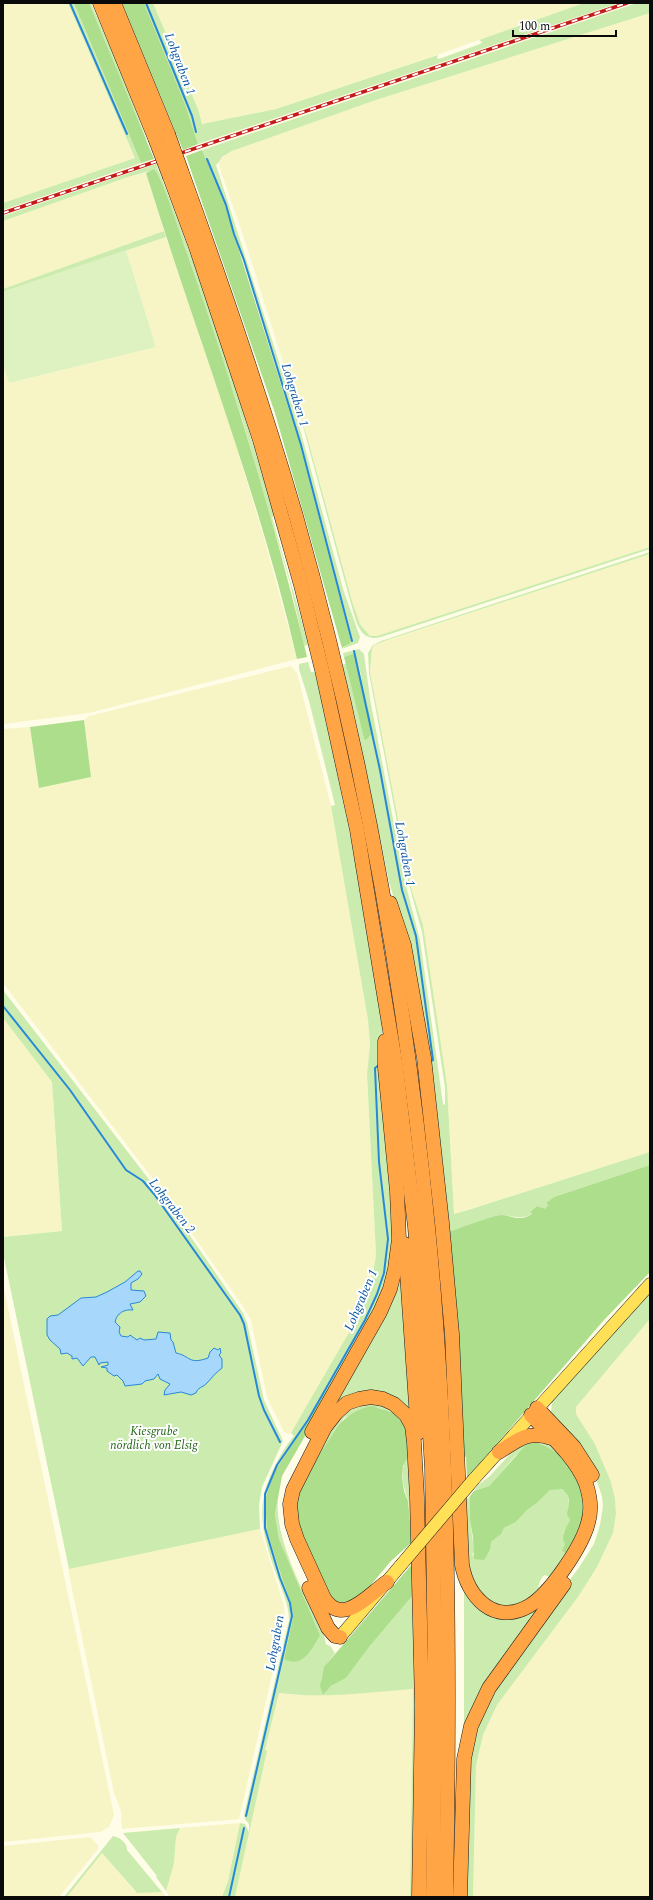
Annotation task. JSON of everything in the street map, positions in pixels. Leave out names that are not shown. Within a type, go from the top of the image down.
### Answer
[{"type":"highway","points":[[100,3],[162,136]]},
{"type":"highway","points":[[114,3],[176,175],[231,311],[270,429],[297,520],[321,641],[376,861],[404,945],[424,1058],[442,1223],[452,1334],[462,1565],[466,1582],[472,1593],[481,1603],[498,1611],[512,1612],[525,1608],[535,1602],[547,1591],[570,1560],[586,1530],[590,1506],[586,1484],[573,1463],[551,1438],[534,1411]]},
{"type":"highway","points":[[328,668],[357,830],[398,1082],[415,1227],[424,1334],[432,1469],[436,1674],[433,1897]]},
{"type":"highway","points":[[376,861],[410,1070],[429,1234],[437,1334],[445,1469],[448,1674],[446,1897]]},
{"type":"highway","points":[[385,1000],[385,1068],[397,1191],[403,1226],[413,1349],[418,1432],[418,1497]]},
{"type":"highway","points":[[340,1637],[335,1636],[328,1628],[288,1541],[281,1519],[282,1497],[290,1472],[377,1317],[390,1289],[398,1250],[397,1191]]},
{"type":"highway","points":[[387,1582],[374,1590],[362,1603],[349,1609],[336,1608],[326,1602],[297,1539],[292,1524],[290,1504],[293,1490],[325,1428],[336,1413],[353,1401],[371,1397],[383,1399],[394,1404],[409,1420],[414,1434],[418,1497],[422,1705],[418,1897]]},
{"type":"highway","points":[[460,1897],[464,1759],[468,1735],[476,1712],[489,1688],[581,1558],[592,1537],[598,1520],[599,1503],[592,1476],[577,1451],[534,1411]]},
{"type":"highway","points":[[499,1452],[531,1434],[540,1434],[551,1438]]},
{"type":"highway","points":[[448,1674],[459,1796],[461,1851]]},
{"type":"main road","points":[[340,1637],[474,1479],[650,1284]]},
{"type":"shaded area","points":[[3,3],[68,3],[135,158],[3,203]]},
{"type":"shaded area","points":[[153,3],[584,3],[428,58],[276,109],[202,124],[198,109]]},
{"type":"shaded area","points":[[650,13],[650,547],[377,636],[370,636],[360,624],[352,601],[308,440],[243,235],[219,166],[219,160],[232,151],[376,100]]},
{"type":"shaded area","points":[[146,173],[164,231],[3,289],[3,221],[128,177]]},
{"type":"shaded area","points":[[166,237],[234,438],[264,538],[297,659],[89,713],[3,724],[3,365],[9,383],[156,347],[126,250]]},
{"type":"shaded area","points":[[650,554],[650,1152],[454,1214],[448,1102],[423,925],[411,888],[380,731],[370,672],[372,649],[374,645],[390,639]]},
{"type":"shaded area","points":[[291,666],[297,673],[331,806],[368,1020],[370,1044],[367,1074],[376,1255],[371,1284],[355,1322],[294,1429],[289,1434],[284,1432],[267,1397],[251,1320],[242,1305],[162,1191],[3,983],[3,729],[30,727],[39,788],[91,777],[84,720],[89,716]]},
{"type":"shaded area","points":[[3,1018],[52,1082],[62,1231],[3,1237]]},
{"type":"shaded area","points":[[3,1284],[114,1815],[109,1827],[100,1832],[3,1842]]},
{"type":"shaded area","points":[[650,1319],[650,1897],[473,1897],[476,1766],[483,1735],[497,1705],[578,1597],[597,1567],[613,1533],[616,1514],[615,1498],[611,1482],[595,1444],[576,1414],[576,1407]]},
{"type":"shaded area","points":[[260,1529],[284,1606],[285,1618],[239,1819],[122,1829],[121,1811],[114,1793],[68,1569]]},
{"type":"shaded area","points":[[413,1689],[410,1897],[235,1897],[267,1751],[265,1751],[279,1693],[296,1695],[323,1695]]},
{"type":"shaded area","points":[[240,1823],[228,1881],[222,1897],[170,1897],[166,1891],[166,1887],[174,1863],[176,1837],[180,1828]]},
{"type":"shaded area","points":[[90,1837],[98,1845],[98,1849],[59,1897],[3,1897],[3,1846]]},
{"type":"shaded area","points":[[102,1853],[135,1892],[162,1892],[166,1897],[67,1897]]},
{"type":"green space","points":[[68,3],[74,3],[141,163],[3,210],[3,203],[135,158]]},
{"type":"green space","points":[[74,3],[89,3],[154,159],[141,163]]},
{"type":"green space","points":[[89,3],[91,3],[118,65],[147,141],[144,139]]},
{"type":"green space","points":[[122,3],[144,3],[185,104],[198,144],[183,150]]},
{"type":"green space","points":[[144,3],[153,3],[198,109],[202,124],[276,109],[438,55],[437,58],[439,59],[480,44],[482,42],[479,40],[584,3],[619,3],[198,144],[185,104]]},
{"type":"green space","points":[[637,3],[650,3],[650,13],[376,100],[232,151],[222,157],[216,165],[297,418],[343,589],[360,637],[358,643],[342,649],[351,641],[302,455],[266,331],[246,270],[202,150]]},
{"type":"green space","points":[[202,150],[225,206],[300,445],[351,641],[342,648],[275,413],[186,156]]},
{"type":"green space","points":[[218,163],[308,440],[352,601],[360,624],[370,636],[377,636],[650,547],[650,549],[381,637],[368,637],[363,633],[357,623],[351,604],[301,419]]},
{"type":"green space","points":[[156,164],[205,294],[234,382],[274,516],[272,517],[308,645],[304,646],[290,583],[242,419],[202,298],[156,172],[150,171],[128,177],[3,221],[3,216]]},
{"type":"green space","points":[[154,169],[158,174],[171,207],[220,351],[252,452],[281,554],[307,657],[297,659],[282,597],[246,475],[146,173]]},
{"type":"green space","points":[[164,231],[166,237],[3,292],[3,289]]},
{"type":"green space","points":[[126,250],[156,347],[9,383],[3,365],[3,292]]},
{"type":"green space","points":[[650,552],[650,554],[390,639],[374,645],[372,649],[370,672],[411,888],[423,925],[447,1085],[454,1214],[650,1152],[650,1165],[554,1197],[546,1203],[548,1205],[545,1210],[537,1206],[530,1212],[532,1214],[528,1216],[517,1217],[498,1215],[448,1232],[404,931],[389,882],[355,716],[341,665],[346,664],[364,739],[366,739],[361,675],[356,656],[352,654],[344,657],[343,653],[359,649],[364,654],[370,699],[405,882],[420,940],[443,1104],[445,1105],[445,1088],[422,932],[408,881],[369,673],[368,653],[373,645],[381,641]]},
{"type":"green space","points":[[352,654],[356,656],[373,732],[366,740],[364,739],[344,657]]},
{"type":"green space","points":[[308,662],[311,672],[315,672],[353,848],[381,1014],[394,1220],[388,1283],[347,1358],[275,1471],[265,1499],[267,1532],[292,1608],[293,1618],[284,1659],[320,1635],[279,1539],[275,1514],[278,1498],[278,1515],[286,1550],[300,1586],[324,1636],[326,1644],[330,1646],[335,1653],[323,1672],[321,1683],[323,1695],[296,1695],[279,1693],[265,1750],[267,1751],[235,1897],[222,1897],[228,1881],[240,1823],[245,1824],[249,1832],[249,1824],[244,1815],[289,1620],[287,1603],[271,1560],[264,1532],[262,1518],[265,1491],[279,1458],[294,1436],[291,1433],[355,1322],[371,1284],[376,1255],[367,1074],[370,1044],[368,1020],[331,806],[335,805],[309,701],[299,669],[299,664]]},
{"type":"green space","points":[[84,720],[91,777],[39,788],[30,727]]},
{"type":"green space","name":"Kiesgrube nördlich von Elsig","points":[[3,990],[171,1208],[243,1313],[247,1323],[264,1400],[283,1441],[262,1487],[259,1505],[260,1529],[69,1569],[3,1253],[3,1237],[62,1231],[52,1082],[3,1018]]},
{"type":"green space","points":[[650,1165],[650,1272],[604,1320],[467,1478],[466,1456],[462,1460],[448,1232],[498,1215],[524,1218],[532,1214],[530,1212],[537,1206],[545,1209],[548,1205],[546,1203],[554,1197]]},
{"type":"green space","points":[[401,1257],[411,1417],[356,1396],[297,1473],[286,1525],[284,1506],[290,1479],[368,1339]]},
{"type":"green space","points":[[650,1293],[650,1319],[576,1407],[576,1414],[595,1444],[611,1482],[615,1498],[616,1514],[613,1533],[597,1567],[578,1597],[497,1705],[483,1735],[476,1766],[473,1897],[464,1897],[466,1779],[480,1711],[539,1622],[580,1566],[594,1544],[600,1525],[603,1506],[602,1496],[594,1473],[552,1416],[552,1402]]},
{"type":"green space","points":[[353,1353],[282,1476],[275,1514],[279,1539],[320,1635],[306,1656],[297,1661],[291,1661],[284,1659],[293,1618],[292,1608],[267,1532],[265,1499],[275,1471],[347,1358]]},
{"type":"green space","points":[[360,1402],[388,1405],[408,1427],[414,1515],[410,1519],[409,1502],[402,1473],[407,1457],[394,1413],[379,1408],[368,1407],[344,1418],[302,1484],[336,1419]]},
{"type":"green space","points":[[372,1406],[394,1413],[404,1425],[407,1440],[407,1458],[403,1466],[402,1477],[404,1491],[408,1501],[412,1542],[391,1561],[364,1593],[351,1604],[332,1602],[302,1545],[294,1521],[293,1509],[295,1501],[305,1480],[338,1426],[353,1413]]},
{"type":"green space","points":[[521,1442],[551,1442],[584,1488],[583,1528],[550,1577],[544,1575],[538,1587],[542,1584],[545,1585],[518,1607],[494,1606],[469,1581],[465,1502],[470,1496],[470,1519],[474,1550],[472,1556],[496,1538],[504,1528],[516,1522],[550,1490],[558,1488],[566,1492],[569,1504],[568,1509],[570,1520],[563,1533],[566,1544],[563,1549],[564,1552],[581,1510],[581,1506],[555,1452],[541,1443],[516,1455],[489,1486],[474,1491],[478,1485],[490,1476]]},
{"type":"green space","points":[[534,1442],[556,1452],[573,1471],[582,1493],[582,1508],[584,1515],[582,1525],[566,1553],[562,1551],[565,1544],[563,1535],[570,1520],[567,1514],[569,1500],[567,1494],[561,1489],[550,1490],[516,1522],[504,1528],[501,1534],[491,1542],[490,1550],[484,1560],[474,1559],[473,1537],[470,1520],[470,1496],[474,1491],[489,1486],[525,1446]]},
{"type":"green space","points":[[595,1517],[464,1726],[464,1589],[476,1603],[526,1611]]},
{"type":"green space","points":[[413,1563],[413,1595],[370,1646],[346,1678],[331,1686],[323,1695],[320,1686],[324,1667]]},
{"type":"green space","points":[[413,1595],[417,1647],[415,1897],[410,1897],[413,1689],[323,1695],[331,1686],[346,1678],[370,1646]]},
{"type":"green space","points":[[180,1828],[176,1837],[174,1863],[166,1891],[156,1877],[157,1876],[123,1833]]},
{"type":"green space","points":[[113,1836],[125,1843],[127,1850],[162,1892],[137,1893],[102,1853],[67,1897],[64,1897]]},
{"type":"water","points":[[138,1271],[142,1274],[138,1279],[131,1283],[131,1290],[144,1291],[146,1296],[140,1302],[130,1304],[133,1310],[124,1311],[117,1316],[115,1322],[120,1327],[119,1332],[121,1336],[128,1337],[130,1335],[137,1340],[140,1338],[144,1340],[156,1339],[158,1332],[170,1333],[176,1353],[197,1361],[208,1358],[210,1352],[214,1348],[218,1350],[220,1348],[221,1353],[219,1355],[222,1359],[222,1368],[196,1393],[191,1395],[181,1392],[164,1395],[165,1390],[170,1384],[160,1379],[158,1374],[154,1379],[145,1381],[142,1384],[125,1386],[123,1381],[117,1375],[114,1376],[107,1371],[107,1368],[101,1367],[108,1365],[108,1362],[100,1363],[99,1365],[95,1357],[91,1357],[83,1366],[77,1358],[72,1359],[72,1356],[67,1353],[61,1354],[60,1349],[50,1340],[47,1335],[47,1319],[50,1316],[58,1315],[81,1298],[96,1297],[107,1292],[125,1282]]},
{"type":"waterway","points":[[70,3],[127,134]]},
{"type":"waterway","name":"Lohgraben 1","points":[[146,3],[192,116],[196,132]]},
{"type":"waterway","name":"Lohgraben 1","points":[[207,159],[226,205],[301,445],[352,641]]},
{"type":"waterway","name":"Lohgraben 1","points":[[354,651],[380,770],[402,890],[416,936],[433,1060],[431,1061]]},
{"type":"waterway","name":"Lohgraben 2","points":[[3,1006],[70,1090],[126,1170],[143,1181],[154,1194],[240,1315],[244,1324],[259,1396],[264,1410],[280,1442]]},
{"type":"waterway","name":"Lohgraben 1","points":[[246,1816],[292,1616],[290,1603],[280,1578],[265,1528],[265,1494],[277,1465],[308,1420],[365,1320],[377,1294],[384,1273],[388,1239],[379,1162],[375,1068],[379,1065]]},
{"type":"waterway","name":"Lohgraben","points":[[229,1897],[244,1828]]},
{"type":"railway","points":[[3,213],[627,3]]}]
